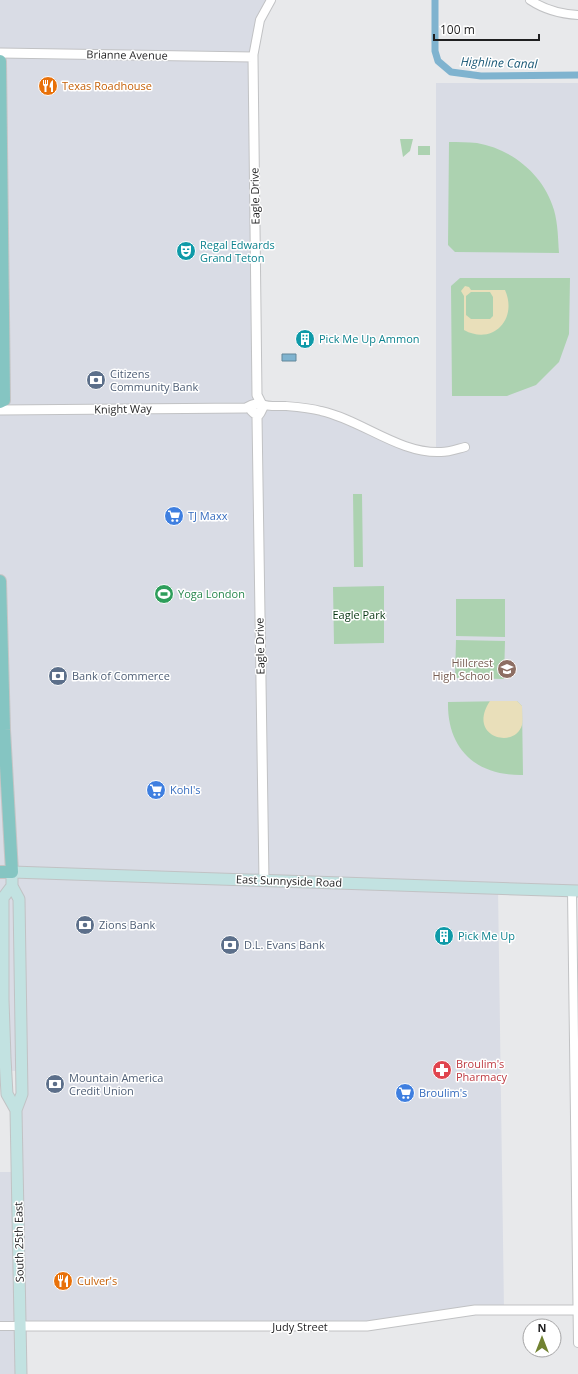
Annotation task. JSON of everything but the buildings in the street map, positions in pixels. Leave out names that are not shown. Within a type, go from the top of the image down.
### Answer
[{"type":"main road","points":[[0,61],[4,400],[0,402]]},
{"type":"main road","name":"South 25th East","points":[[0,581],[6,872],[19,899],[22,1094],[16,1110],[21,1374]]},
{"type":"main road","name":"East Sunnyside Road","points":[[6,872],[575,891]]},
{"type":"main road","name":"South 25th East","points":[[12,886],[3,898],[3,1000],[7,1094],[16,1110]]},
{"type":"street","name":"Eagle Drive","points":[[264,880],[253,57],[260,20],[271,0]]},
{"type":"street","points":[[530,0],[540,7],[552,11],[578,14]]},
{"type":"street","name":"Brianne Avenue","points":[[0,53],[253,57]]},
{"type":"street","name":"Knight Way","points":[[0,410],[285,406],[322,411],[347,419],[400,444],[424,451],[443,452],[465,447]]},
{"type":"street","points":[[575,891],[578,1343]]},
{"type":"street","name":"Judy Street","points":[[20,1326],[367,1326],[475,1310],[578,1310]]},
{"type":"street","points":[[0,1326],[20,1326]]},
{"type":"shaded area","points":[[0,0],[271,0],[260,20],[253,57],[257,408],[275,406],[322,411],[400,444],[436,452],[436,83],[578,83],[578,891],[498,888],[504,1310],[404,1321],[20,1326],[21,1374],[0,1374],[0,1172],[18,1172],[16,1071],[0,1070]]},
{"type":"green space","points":[[400,139],[413,139],[410,151],[403,157]]},
{"type":"green space","points":[[449,142],[467,142],[490,146],[514,158],[534,175],[543,186],[554,210],[559,253],[455,252],[448,245]]},
{"type":"green space","points":[[418,146],[430,146],[430,155],[418,155]]},
{"type":"green space","points":[[460,278],[570,278],[569,334],[559,362],[536,385],[507,396],[452,396],[451,286]]},
{"type":"green space","points":[[353,494],[362,494],[363,567],[354,567]]},
{"type":"green space","name":"Eagle Park","points":[[384,586],[384,643],[334,644],[333,587]]},
{"type":"green space","points":[[456,599],[505,599],[505,637],[456,636]]},
{"type":"green space","points":[[456,640],[505,641],[504,679],[455,678]]},
{"type":"green space","points":[[517,701],[522,706],[523,775],[491,771],[478,765],[459,746],[449,719],[448,702]]},
{"type":"sand","points":[[465,286],[469,287],[471,290],[505,290],[508,301],[508,311],[505,320],[500,327],[493,332],[484,335],[475,334],[464,330],[464,296],[461,291]],"holes":[[[471,292],[490,292],[493,297],[493,316],[490,319],[471,319],[466,315],[466,296]]]},
{"type":"sand","points":[[490,701],[517,701],[522,706],[522,725],[518,733],[511,737],[502,738],[494,736],[488,731],[484,723],[484,713]]},
{"type":"water","points":[[282,354],[296,354],[296,361],[282,361]]},
{"type":"waterway","name":"Highline Canal","points":[[435,0],[435,51],[438,61],[451,72],[481,76],[578,75]]},
{"type":"place","name":"Texas Roadhouse","points":[[48,86]]},
{"type":"place","name":"Regal Edwards Grand Teton","points":[[186,251]]},
{"type":"place","name":"Pick Me Up Ammon","points":[[305,339]]},
{"type":"place","name":"Citizens Community Bank","points":[[96,380]]},
{"type":"place","name":"TJ Maxx","points":[[174,516]]},
{"type":"place","name":"Yoga London","points":[[164,594]]},
{"type":"place","name":"Hillcrest High School","points":[[507,669]]},
{"type":"place","name":"Bank of Commerce","points":[[58,676]]},
{"type":"place","name":"Kohl's","points":[[156,790]]},
{"type":"place","name":"Zions Bank","points":[[85,925]]},
{"type":"place","name":"Pick Me Up","points":[[444,936]]},
{"type":"place","name":"D.L. Evans Bank","points":[[230,945]]},
{"type":"place","name":"Broulim's Pharmacy","points":[[442,1070]]},
{"type":"place","name":"Mountain America Credit Union","points":[[55,1084]]},
{"type":"place","name":"Broulim's","points":[[405,1093]]},
{"type":"place","name":"Culver's","points":[[63,1281]]}]
